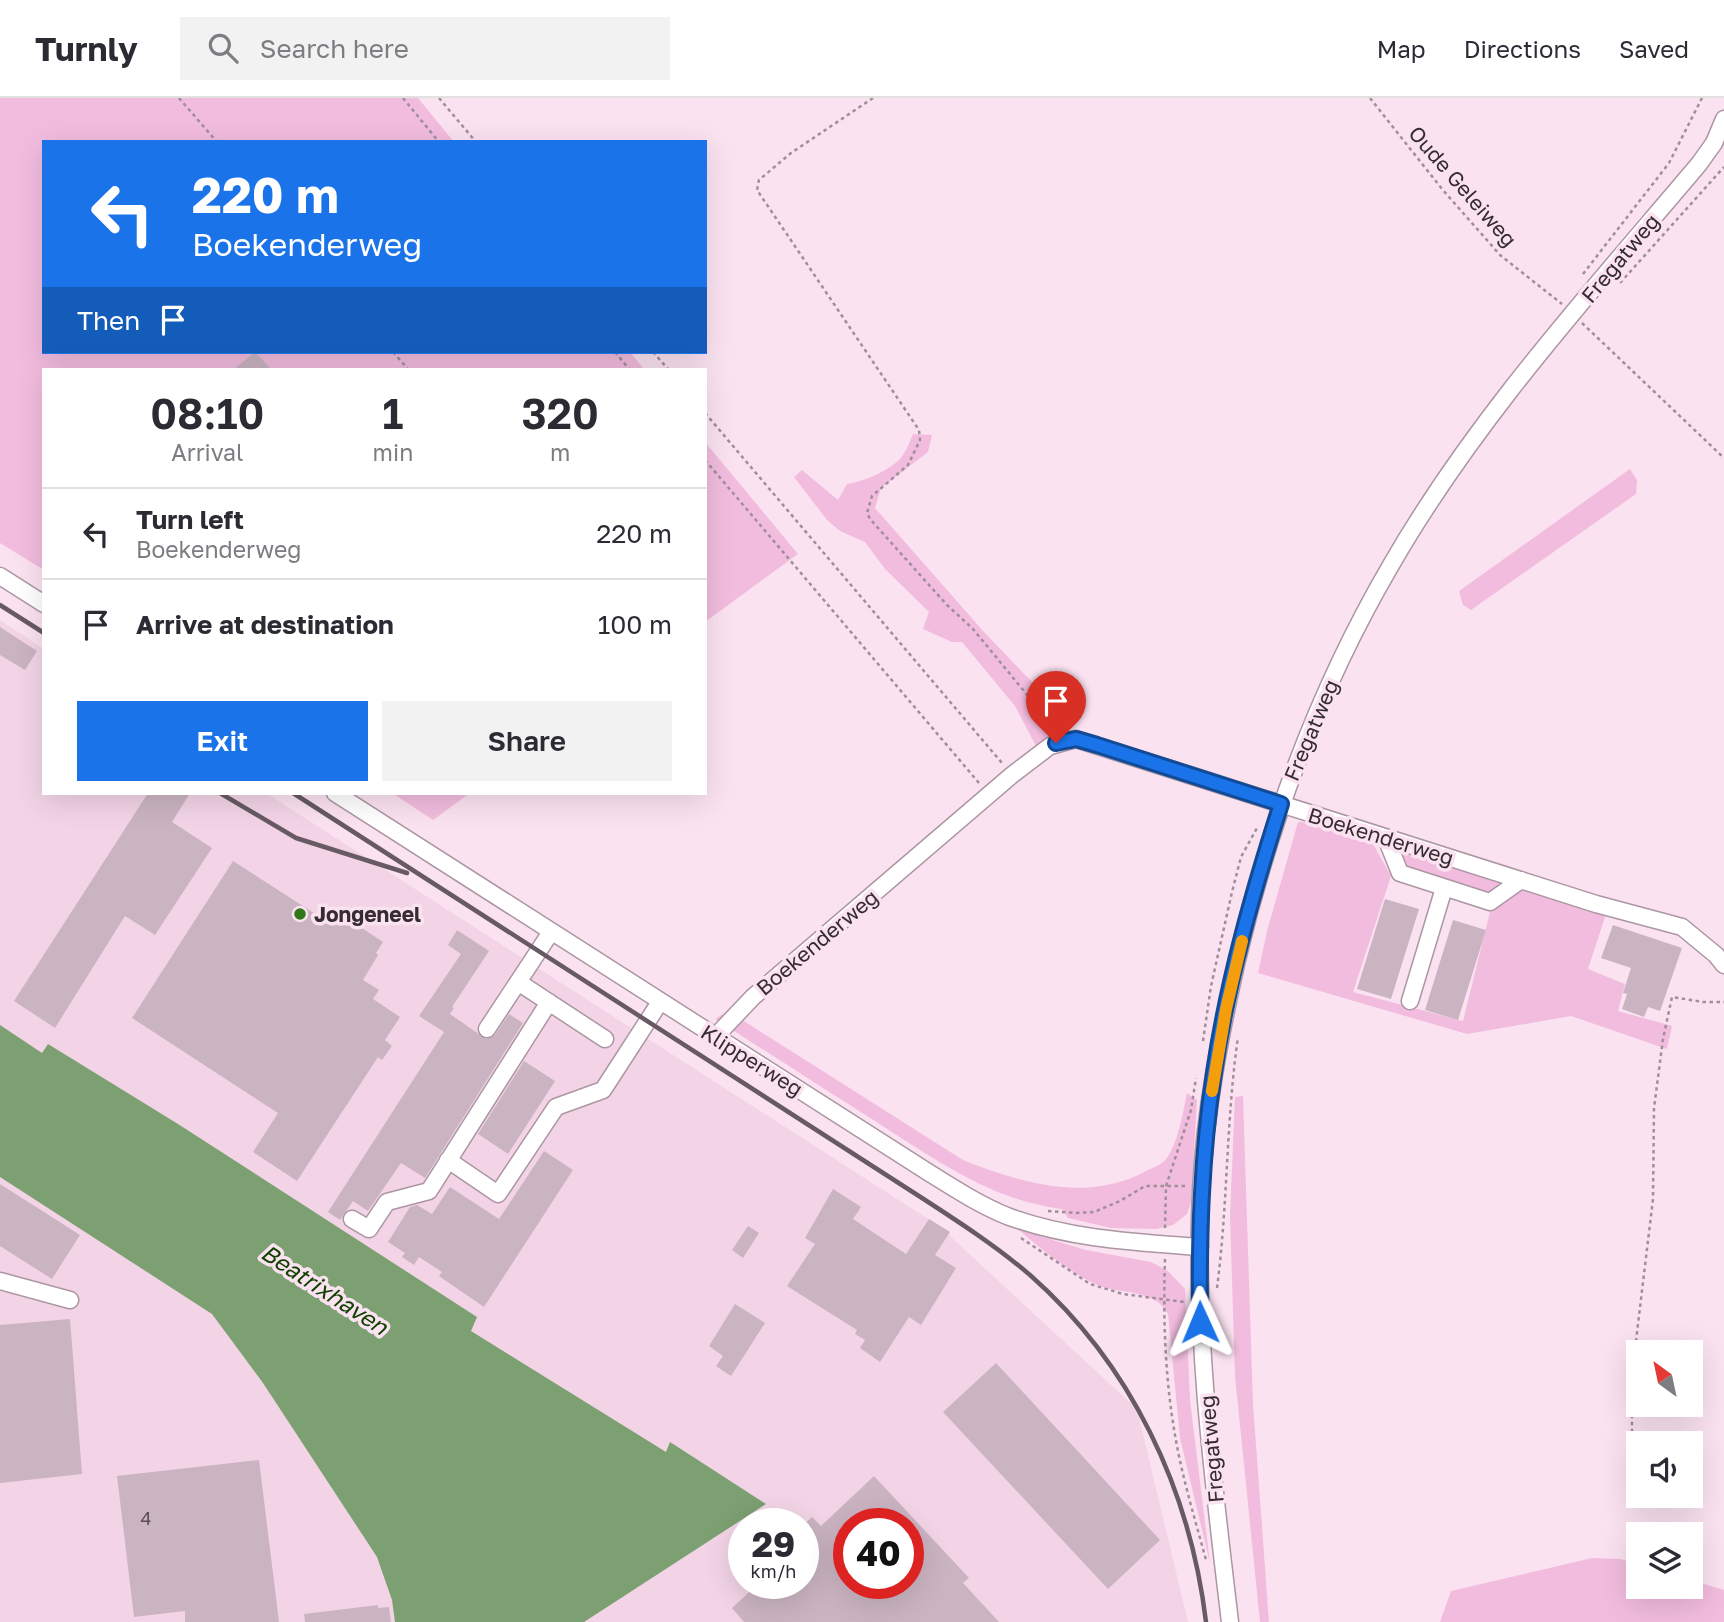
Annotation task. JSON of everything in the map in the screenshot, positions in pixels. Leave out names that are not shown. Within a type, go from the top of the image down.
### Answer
[{"type":"street","name":"Fregatweg","points":[[1230,1622],[1207,1433],[1200,1303],[1201,1186],[1214,1072],[1226,1009],[1255,885],[1281,804],[1336,670],[1392,562],[1470,445],[1573,313],[1699,164],[1714,143],[1724,120]]},
{"type":"street","points":[[0,576],[42,603]]},
{"type":"street","name":"Boekenderweg","points":[[715,1037],[752,997],[1012,775],[1050,746],[1076,739],[1597,904],[1682,927],[1724,965]]},
{"type":"street","name":"Klipperweg","points":[[338,795],[931,1174],[1006,1215],[1057,1231],[1126,1243],[1200,1247]]},
{"type":"street","points":[[1386,838],[1400,873],[1444,888],[1490,902],[1521,880]]},
{"type":"street","points":[[1410,1001],[1444,888]]},
{"type":"street","points":[[487,1029],[551,932]]},
{"type":"street","points":[[518,982],[605,1039]]},
{"type":"street","points":[[352,1219],[369,1229],[387,1202],[429,1191],[549,1002]]},
{"type":"street","points":[[448,1160],[498,1194],[556,1107],[603,1090],[660,1002]]},
{"type":"street","points":[[0,1281],[70,1300]]},
{"type":"path","points":[[179,98],[215,140]]},
{"type":"path","points":[[403,98],[437,140]]},
{"type":"path","points":[[439,98],[474,140]]},
{"type":"path","points":[[873,98],[791,153],[759,180],[757,190],[919,430],[920,440],[908,466],[872,496],[867,513],[870,519],[947,605],[973,629],[1055,728],[1063,742]]},
{"type":"path","name":"Oude Geleiweg","points":[[1370,98],[1442,190],[1500,256],[1573,313],[1724,458]]},
{"type":"path","name":"Fregatweg","points":[[1620,283],[1724,167]]},
{"type":"path","points":[[395,354],[407,368]]},
{"type":"path","points":[[617,354],[628,368]]},
{"type":"path","points":[[655,354],[667,368]]},
{"type":"path","points":[[707,415],[1012,775]]},
{"type":"path","points":[[707,462],[990,795]]},
{"type":"path","points":[[1632,1431],[1632,1374],[1653,1199],[1654,1108],[1663,1039],[1672,997],[1724,1002]]},
{"type":"path","points":[[1217,1292],[1225,1229],[1230,1091],[1239,1032]]},
{"type":"path","points":[[1037,1208],[1076,1213],[1094,1212],[1121,1201],[1145,1186],[1166,1186]]},
{"type":"path","points":[[1021,1238],[1078,1278],[1098,1287],[1123,1294],[1200,1303]]},
{"type":"shaded area","points":[[0,98],[418,98],[452,140],[42,140],[42,354],[632,354],[643,368],[42,368],[42,569],[0,543]]},
{"type":"shaded area","points":[[913,434],[932,435],[928,452],[881,488],[875,508],[984,632],[1066,715],[1059,732],[1036,746],[1015,706],[962,642],[952,642],[923,629],[929,612],[885,569],[865,542],[840,531],[827,520],[794,477],[802,470],[838,500],[847,484],[878,474],[899,460]]},
{"type":"shaded area","points":[[707,444],[798,554],[707,621]]},
{"type":"shaded area","points":[[1630,469],[1637,480],[1636,494],[1471,610],[1463,605],[1459,591]]},
{"type":"shaded area","name":"Beatrixhaven","points":[[0,620],[42,648],[42,795],[269,795],[939,1226],[1137,1409],[1188,1622],[0,1622]]},
{"type":"shaded area","points":[[395,795],[467,795],[433,820]]},
{"type":"shaded area","points":[[1298,822],[1312,823],[1372,842],[1391,876],[1353,992],[1463,1021],[1491,908],[1520,887],[1606,914],[1588,969],[1625,984],[1618,1011],[1672,1026],[1667,1049],[1571,1016],[1467,1034],[1258,973]]},
{"type":"shaded area","points":[[1394,845],[1508,882],[1493,894],[1402,864]]},
{"type":"shaded area","points":[[728,1011],[963,1160],[1031,1182],[1078,1188],[1101,1186],[1124,1181],[1159,1165],[1173,1147],[1187,1093],[1197,1100],[1191,1202],[1187,1214],[1173,1225],[1156,1229],[1111,1228],[1068,1218],[1062,1209],[1035,1204],[984,1186],[936,1160],[715,1019]]},
{"type":"shaded area","points":[[1243,1096],[1253,1404],[1269,1622],[1260,1622],[1235,1376],[1230,1216],[1235,1097]]},
{"type":"shaded area","points":[[1019,1230],[1086,1250],[1151,1262],[1168,1271],[1185,1289],[1190,1400],[1210,1563],[1180,1438],[1168,1314],[1162,1306],[1146,1296],[1104,1287],[1085,1279]]},
{"type":"shaded area","points":[[1592,1558],[1620,1559],[1626,1561],[1626,1599],[1703,1599],[1703,1584],[1724,1590],[1724,1622],[1440,1622],[1451,1591]]},
{"type":"water","points":[[0,1025],[42,1053],[48,1044],[178,1124],[477,1317],[471,1331],[666,1452],[670,1442],[766,1504],[760,1508],[728,1508],[728,1529],[584,1622],[395,1622],[392,1600],[377,1557],[263,1383],[212,1314],[0,1177]]},
{"type":"building","points":[[253,354],[257,354],[270,368],[235,368]]},
{"type":"building","points":[[0,627],[37,651],[25,670],[0,655]]},
{"type":"building","points":[[147,795],[189,795],[172,822],[212,848],[155,935],[125,916],[55,1028],[14,1001]]},
{"type":"building","points":[[233,861],[334,926],[341,914],[383,942],[363,980],[379,990],[373,999],[400,1017],[385,1040],[392,1046],[382,1060],[378,1057],[297,1181],[253,1152],[278,1113],[132,1018]]},
{"type":"building","points":[[1385,899],[1419,909],[1391,999],[1357,989]]},
{"type":"building","points":[[1453,920],[1486,930],[1458,1020],[1425,1010]]},
{"type":"building","points":[[1613,925],[1682,948],[1660,1011],[1648,1007],[1644,1017],[1622,1009],[1627,994],[1623,993],[1631,968],[1601,958]]},
{"type":"building","points":[[457,930],[489,951],[450,1014],[486,1039],[495,1035],[509,1014],[523,1023],[425,1178],[401,1163],[368,1211],[353,1201],[340,1220],[328,1212],[444,1032],[419,1016],[461,954],[448,945]]},
{"type":"building","points":[[524,1061],[555,1081],[508,1154],[478,1134]]},
{"type":"building","points":[[544,1151],[573,1170],[484,1307],[439,1276],[442,1272],[419,1257],[414,1265],[402,1257],[405,1253],[388,1242],[410,1207],[417,1205],[432,1214],[450,1187],[499,1219]]},
{"type":"building","points":[[0,1184],[80,1235],[52,1279],[0,1246]]},
{"type":"building","points":[[833,1189],[861,1207],[853,1219],[906,1254],[929,1219],[950,1232],[935,1255],[956,1268],[921,1325],[909,1317],[880,1362],[860,1348],[865,1340],[855,1334],[857,1330],[787,1286],[815,1244],[805,1238]]},
{"type":"building","points":[[748,1226],[759,1233],[743,1258],[732,1250]]},
{"type":"building","points":[[735,1304],[765,1323],[731,1376],[716,1366],[723,1356],[709,1346]]},
{"type":"building","points":[[70,1319],[82,1474],[0,1483],[0,1325]]},
{"type":"building","points":[[996,1363],[1160,1540],[1108,1589],[943,1412]]},
{"type":"building","points":[[259,1460],[279,1622],[185,1622],[185,1611],[134,1617],[117,1476]]},
{"type":"building","points":[[874,1476],[904,1508],[840,1508]]},
{"type":"building","points":[[833,1515],[833,1599],[924,1599],[924,1530],[969,1578],[963,1583],[999,1622],[744,1622],[732,1608],[742,1599],[819,1599],[819,1524],[821,1526]]},
{"type":"building","points":[[378,1605],[378,1608],[389,1607],[391,1622],[305,1622],[304,1614]]},
{"type":"railway","points":[[0,605],[42,632]]},
{"type":"railway","points":[[223,795],[296,838],[407,873]]},
{"type":"railway","points":[[296,795],[936,1207],[991,1244],[1030,1275],[1066,1310],[1098,1348],[1126,1389],[1150,1432],[1170,1477],[1186,1524],[1206,1622]]},
{"type":"slow traffic","points":[[1212,1091],[1226,1009],[1242,941]]},
{"type":"place","name":"Jongeneel","points":[[300,914]]},
{"type":"route","points":[[1056,743],[1076,739],[1281,804],[1255,885],[1214,1072],[1201,1186],[1200,1322]]}]
